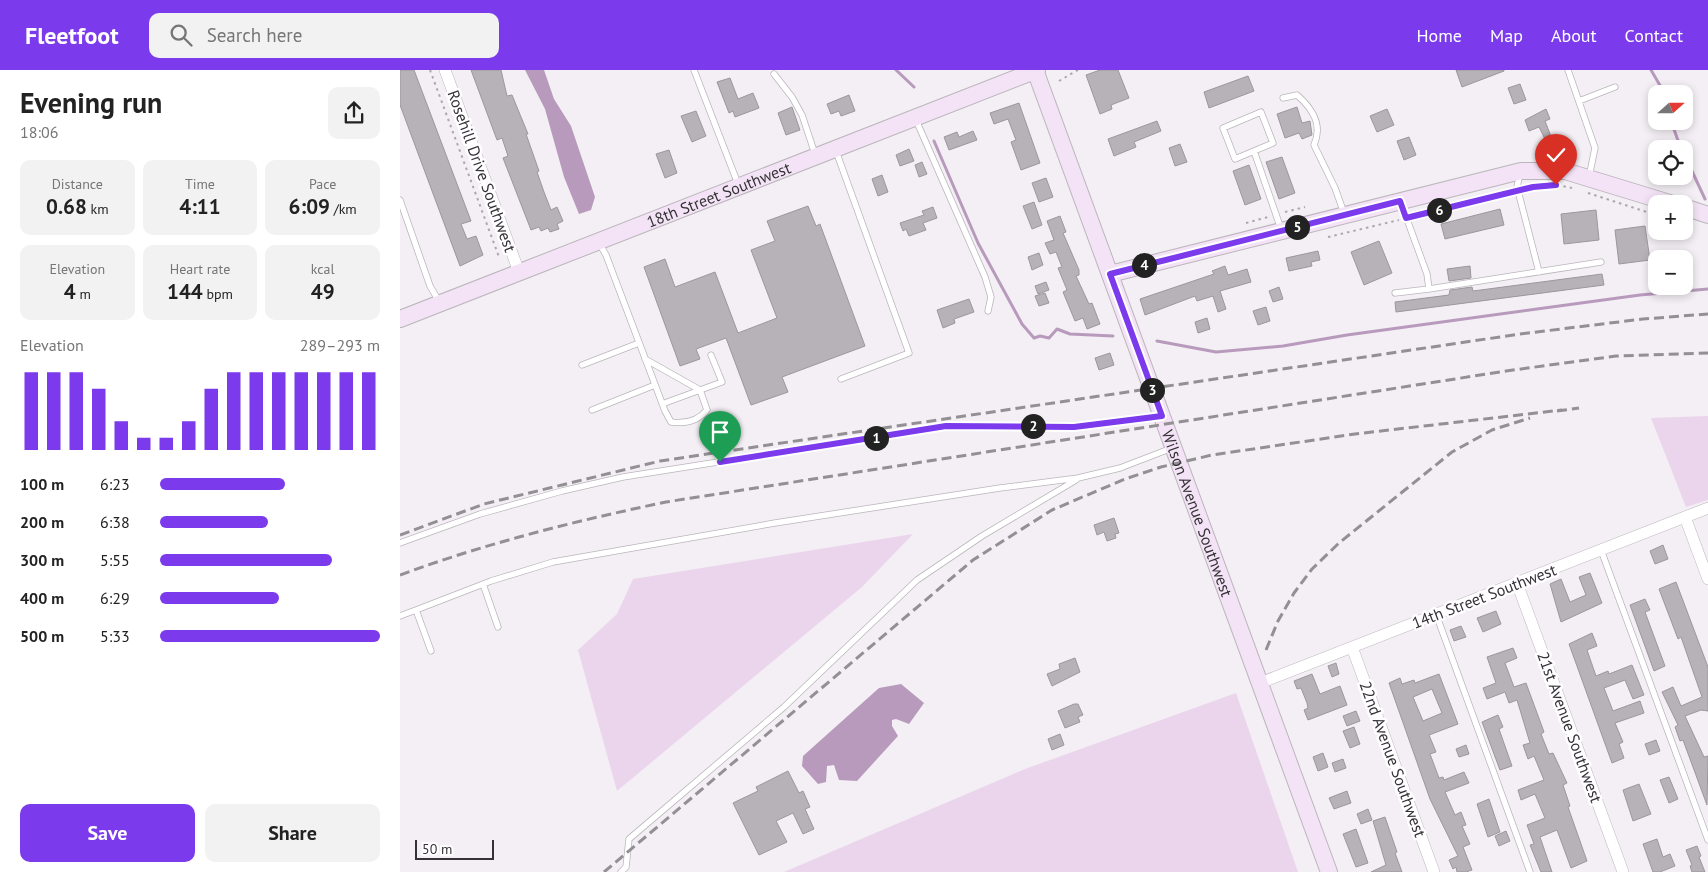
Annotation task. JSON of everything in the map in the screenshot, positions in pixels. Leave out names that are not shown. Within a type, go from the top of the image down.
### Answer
[{"type":"street","name":"Rosehill Drive Southwest","points":[[445,70],[520,272]]},
{"type":"street","name":"18th Street Southwest","points":[[400,319],[1036,70]]},
{"type":"street","name":"Wilson Avenue Southwest","points":[[1036,70],[1329,872]]},
{"type":"street","points":[[1110,274],[1521,171],[1565,171],[1648,196]]},
{"type":"street","points":[[1693,210],[1708,215]]},
{"type":"street","name":"14th Street Southwest","points":[[1260,683],[1708,508]]},
{"type":"street","points":[[1685,517],[1708,579]]},
{"type":"street","name":"21st Avenue Southwest","points":[[1517,582],[1623,872]]},
{"type":"street","name":"22nd Avenue Southwest","points":[[1352,647],[1434,872]]},
{"type":"lane","points":[[694,70],[739,186]]},
{"type":"lane","points":[[1568,70],[1595,148],[1589,177]]},
{"type":"lane","points":[[774,74],[792,97],[802,115],[816,156]]},
{"type":"lane","points":[[1579,101],[1615,87]]},
{"type":"lane","points":[[1283,98],[1297,95],[1310,106],[1319,134],[1314,145],[1335,188],[1344,215]]},
{"type":"lane","points":[[1261,112],[1273,143],[1254,151],[1234,159],[1222,128],[1261,112]]},
{"type":"lane","points":[[915,118],[985,277],[991,297],[988,311]]},
{"type":"lane","points":[[836,149],[909,353],[841,379]]},
{"type":"lane","points":[[1254,151],[1282,231]]},
{"type":"lane","points":[[1521,171],[1518,190],[1539,272]]},
{"type":"lane","points":[[400,200],[430,286],[440,303]]},
{"type":"lane","points":[[1400,201],[1427,274],[1429,289]]},
{"type":"lane","points":[[598,242],[606,255],[645,359],[655,385],[662,404],[671,422],[683,424],[701,417],[707,410],[700,390],[645,359]]},
{"type":"lane","points":[[1395,293],[1601,262]]},
{"type":"lane","points":[[582,365],[639,343]]},
{"type":"lane","points":[[662,404],[722,382],[711,355]]},
{"type":"lane","points":[[592,410],[655,385]]},
{"type":"lane","points":[[400,543],[480,514],[562,491],[632,476],[946,426],[1074,427],[1162,416]]},
{"type":"lane","points":[[400,616],[483,584],[553,562],[629,547],[1000,488],[1078,478],[1120,468],[1174,447]]},
{"type":"lane","points":[[621,872],[626,867],[629,839],[784,707],[917,580],[982,536],[1078,478]]},
{"type":"lane","points":[[1602,550],[1708,840]]},
{"type":"lane","points":[[483,584],[498,627]]},
{"type":"lane","points":[[416,610],[431,651]]},
{"type":"lane","points":[[1436,614],[1530,872]]},
{"type":"path","points":[[430,70],[499,257]]},
{"type":"path","points":[[1059,81],[1078,70]]},
{"type":"path","points":[[1328,237],[1518,190],[1556,185],[1648,212]]},
{"type":"shaded area","points":[[525,70],[544,70],[554,99],[571,126],[595,197],[591,210],[579,214],[564,177],[545,109]]},
{"type":"shaded area","points":[[1708,416],[1708,500],[1686,507],[1651,418]]},
{"type":"shaded area","points":[[913,534],[862,587],[617,791],[578,650],[617,614],[633,579]]},
{"type":"shaded area","points":[[901,684],[924,703],[909,724],[896,719],[892,720],[892,726],[898,736],[857,781],[839,780],[834,765],[827,766],[826,782],[818,784],[802,766],[803,756],[879,688]]},
{"type":"shaded area","points":[[1236,693],[1298,872],[784,872],[1025,769]]},
{"type":"building","points":[[400,70],[414,70],[471,221],[461,224],[467,239],[476,236],[483,255],[460,266],[400,105]]},
{"type":"building","points":[[471,70],[501,70],[507,96],[512,95],[528,134],[526,134],[539,171],[537,172],[551,210],[557,207],[563,221],[557,224],[559,229],[550,232],[548,228],[541,231],[539,227],[531,230],[503,158],[508,156],[502,138],[497,140]]},
{"type":"building","points":[[1100,70],[1118,70],[1129,98],[1111,105],[1112,109],[1100,114],[1086,75]]},
{"type":"building","points":[[1456,70],[1504,70],[1504,71],[1462,87]]},
{"type":"building","points":[[1248,76],[1254,91],[1209,108],[1204,92]]},
{"type":"building","points":[[730,78],[738,99],[753,93],[759,108],[735,117],[733,111],[729,113],[717,82]]},
{"type":"building","points":[[1520,84],[1526,100],[1514,104],[1508,88]]},
{"type":"building","points":[[849,95],[855,111],[841,116],[839,111],[831,114],[827,104]]},
{"type":"building","points":[[1019,103],[1040,163],[1021,170],[1011,142],[1016,140],[1008,119],[994,124],[990,113]]},
{"type":"building","points":[[792,107],[800,130],[786,135],[778,113]]},
{"type":"building","points":[[1297,107],[1302,123],[1310,121],[1312,135],[1302,139],[1299,133],[1285,138],[1277,114]]},
{"type":"building","points":[[1387,109],[1394,125],[1377,132],[1370,116]]},
{"type":"building","points":[[1546,109],[1550,119],[1545,121],[1552,139],[1546,141],[1539,127],[1529,131],[1525,120]]},
{"type":"building","points":[[696,111],[706,136],[692,142],[681,116]]},
{"type":"building","points":[[1157,121],[1161,131],[1134,142],[1136,147],[1114,156],[1108,139]]},
{"type":"building","points":[[973,131],[977,140],[949,150],[944,137],[957,132],[959,137]]},
{"type":"building","points":[[1409,137],[1416,155],[1404,160],[1397,141]]},
{"type":"building","points":[[1180,144],[1187,162],[1175,166],[1169,148]]},
{"type":"building","points":[[909,149],[914,161],[900,166],[896,155]]},
{"type":"building","points":[[669,150],[677,173],[665,178],[656,154]]},
{"type":"building","points":[[1282,157],[1295,193],[1279,199],[1266,162]]},
{"type":"building","points":[[922,162],[927,174],[919,177],[915,165]]},
{"type":"building","points":[[1249,165],[1261,199],[1245,205],[1233,171]]},
{"type":"building","points":[[882,175],[888,192],[878,196],[872,179]]},
{"type":"building","points":[[1046,178],[1053,197],[1039,202],[1032,183]]},
{"type":"building","points":[[1034,202],[1042,225],[1032,229],[1023,206]]},
{"type":"building","points":[[808,206],[816,226],[820,224],[865,346],[782,377],[788,392],[751,405],[726,338],[696,349],[700,359],[680,366],[644,267],[665,259],[675,287],[715,272],[738,333],[777,318],[751,250],[775,241],[767,221]]},
{"type":"building","points":[[933,207],[937,218],[923,223],[926,230],[909,236],[906,229],[903,231],[900,223],[924,215],[922,211]]},
{"type":"building","points":[[1500,209],[1504,225],[1445,239],[1441,224]]},
{"type":"building","points":[[1596,210],[1599,240],[1564,244],[1561,214]]},
{"type":"building","points":[[1060,216],[1066,232],[1063,233],[1079,270],[1079,275],[1076,276],[1089,304],[1092,303],[1100,324],[1087,329],[1083,318],[1075,321],[1063,292],[1067,290],[1058,268],[1062,267],[1056,252],[1050,254],[1045,243],[1054,240],[1047,221]]},
{"type":"building","points":[[1645,226],[1648,260],[1619,264],[1615,230]]},
{"type":"building","points":[[1379,241],[1392,273],[1364,285],[1351,252]]},
{"type":"building","points":[[1318,251],[1320,260],[1311,262],[1312,266],[1289,271],[1286,258]]},
{"type":"building","points":[[1039,253],[1043,265],[1032,270],[1028,257]]},
{"type":"building","points":[[1225,266],[1228,275],[1247,269],[1251,282],[1220,291],[1226,309],[1218,312],[1213,296],[1197,301],[1195,296],[1145,315],[1140,299],[1214,274],[1212,271]]},
{"type":"building","points":[[1470,266],[1471,278],[1449,281],[1447,269]]},
{"type":"building","points":[[1602,274],[1604,285],[1396,312],[1395,302],[1449,295],[1450,290],[1472,287],[1473,291]]},
{"type":"building","points":[[1046,282],[1049,290],[1038,294],[1035,286]]},
{"type":"building","points":[[1279,287],[1283,299],[1273,302],[1269,291]]},
{"type":"building","points":[[1045,293],[1049,303],[1039,306],[1035,296]]},
{"type":"building","points":[[969,299],[974,312],[954,319],[955,323],[943,328],[937,310]]},
{"type":"building","points":[[1266,307],[1270,321],[1258,325],[1253,311]]},
{"type":"building","points":[[1207,318],[1210,329],[1198,333],[1195,322]]},
{"type":"building","points":[[1110,353],[1114,365],[1099,370],[1095,358]]},
{"type":"building","points":[[1114,518],[1119,533],[1115,534],[1116,538],[1107,541],[1104,532],[1097,535],[1094,525]]},
{"type":"building","points":[[1663,545],[1668,559],[1655,564],[1650,551]]},
{"type":"building","points":[[1590,573],[1602,603],[1561,622],[1550,584],[1561,579],[1570,602],[1586,595],[1579,577]]},
{"type":"building","points":[[1676,582],[1708,667],[1708,711],[1701,710],[1685,716],[1704,757],[1708,756],[1707,805],[1683,740],[1680,741],[1675,727],[1678,725],[1662,692],[1673,687],[1681,706],[1702,697],[1681,637],[1678,639],[1659,589]]},
{"type":"building","points":[[1645,599],[1650,610],[1645,612],[1665,666],[1654,671],[1630,605]]},
{"type":"building","points":[[1496,611],[1501,624],[1483,632],[1477,618]]},
{"type":"building","points":[[1461,626],[1466,637],[1454,641],[1450,630]]},
{"type":"building","points":[[1592,633],[1597,646],[1587,650],[1596,676],[1608,671],[1609,674],[1632,665],[1644,695],[1633,699],[1625,680],[1604,688],[1613,711],[1640,701],[1644,713],[1615,723],[1623,742],[1619,744],[1624,758],[1612,763],[1569,644]]},
{"type":"building","points":[[1513,648],[1517,658],[1505,663],[1514,687],[1526,683],[1544,732],[1541,734],[1549,754],[1553,753],[1567,783],[1563,785],[1570,806],[1568,807],[1587,861],[1571,868],[1557,830],[1540,837],[1552,872],[1541,872],[1530,845],[1534,844],[1527,825],[1545,818],[1535,794],[1521,800],[1518,790],[1544,780],[1534,756],[1528,759],[1523,745],[1530,743],[1517,700],[1509,703],[1505,692],[1487,699],[1483,688],[1496,683],[1487,657]]},
{"type":"building","points":[[1075,658],[1080,672],[1052,686],[1047,674],[1060,669],[1059,664]]},
{"type":"building","points":[[1336,663],[1339,674],[1332,677],[1328,666]]},
{"type":"building","points":[[1312,674],[1320,694],[1340,686],[1347,705],[1308,720],[1304,710],[1308,708],[1307,703],[1301,688],[1297,689],[1294,681]]},
{"type":"building","points":[[1439,674],[1458,724],[1429,735],[1436,752],[1430,754],[1439,778],[1443,777],[1444,780],[1464,772],[1469,783],[1445,792],[1455,815],[1461,812],[1466,825],[1462,826],[1470,844],[1463,847],[1472,870],[1466,872],[1457,872],[1456,867],[1453,869],[1449,860],[1458,856],[1430,799],[1389,683],[1400,678],[1402,684],[1414,680],[1415,683]],"holes":[[[1432,689],[1442,713],[1423,721],[1413,697]]]},
{"type":"building","points":[[1078,704],[1083,715],[1078,717],[1080,722],[1065,728],[1058,711]]},
{"type":"building","points":[[1356,711],[1360,721],[1347,726],[1343,716]]},
{"type":"building","points":[[1498,715],[1503,727],[1499,729],[1512,766],[1500,770],[1482,722]]},
{"type":"building","points":[[1354,727],[1360,744],[1350,748],[1343,731]]},
{"type":"building","points":[[1060,734],[1064,745],[1052,750],[1048,739]]},
{"type":"building","points":[[1656,740],[1660,751],[1649,755],[1645,744]]},
{"type":"building","points":[[1466,745],[1469,754],[1459,757],[1456,749]]},
{"type":"building","points":[[1323,753],[1328,767],[1318,771],[1313,757]]},
{"type":"building","points":[[1343,759],[1346,768],[1335,772],[1332,763]]},
{"type":"building","points":[[788,771],[799,793],[803,791],[810,807],[805,809],[814,829],[803,834],[793,813],[776,821],[787,842],[759,855],[733,803],[758,791],[756,787]]},
{"type":"building","points":[[1669,777],[1678,799],[1669,803],[1660,780]]},
{"type":"building","points":[[1639,784],[1651,814],[1633,821],[1623,790]]},
{"type":"building","points":[[1347,791],[1351,803],[1334,809],[1329,798]]},
{"type":"building","points":[[1489,799],[1500,832],[1488,837],[1477,804]]},
{"type":"building","points":[[1368,809],[1372,820],[1361,824],[1357,814]]},
{"type":"building","points":[[1385,817],[1402,872],[1371,872],[1386,865],[1373,821]]},
{"type":"building","points":[[1356,829],[1368,863],[1356,867],[1343,834]]},
{"type":"building","points":[[1506,831],[1510,841],[1499,846],[1495,836]]},
{"type":"building","points":[[1657,839],[1663,857],[1670,854],[1675,866],[1660,872],[1653,872],[1643,844]]},
{"type":"building","points":[[1697,846],[1705,872],[1692,872],[1690,866],[1692,865],[1686,850]]},
{"type":"waterway","points":[[896,70],[914,87]]},
{"type":"waterway","points":[[1651,70],[1660,85]]},
{"type":"waterway","points":[[1674,130],[1678,140]]},
{"type":"waterway","points":[[934,141],[978,243],[1022,324],[1034,338],[1040,336],[1049,338],[1057,329],[1070,334],[1113,336]]},
{"type":"waterway","points":[[1693,173],[1705,199]]},
{"type":"waterway","points":[[1157,341],[1216,352],[1283,346],[1347,335],[1640,295],[1708,289]]},
{"type":"railway","points":[[400,535],[484,504],[660,461],[1520,334],[1643,319],[1708,314]]},
{"type":"railway","points":[[400,575],[465,553],[532,534],[666,502],[1506,371],[1616,356],[1708,353]]},
{"type":"railway","points":[[1557,411],[1579,408]]},
{"type":"railway","points":[[604,872],[973,560],[1052,510],[1125,479],[1161,467],[1212,455],[1355,434],[1562,410]]},
{"type":"railway","points":[[1266,650],[1278,621],[1294,593],[1312,569],[1339,543],[1452,452],[1492,430],[1530,418]]},
{"type":"route","points":[[720,462],[946,426],[1017,425],[1074,427],[1162,416],[1110,274],[1400,201],[1406,218],[1533,187],[1556,185]]}]
